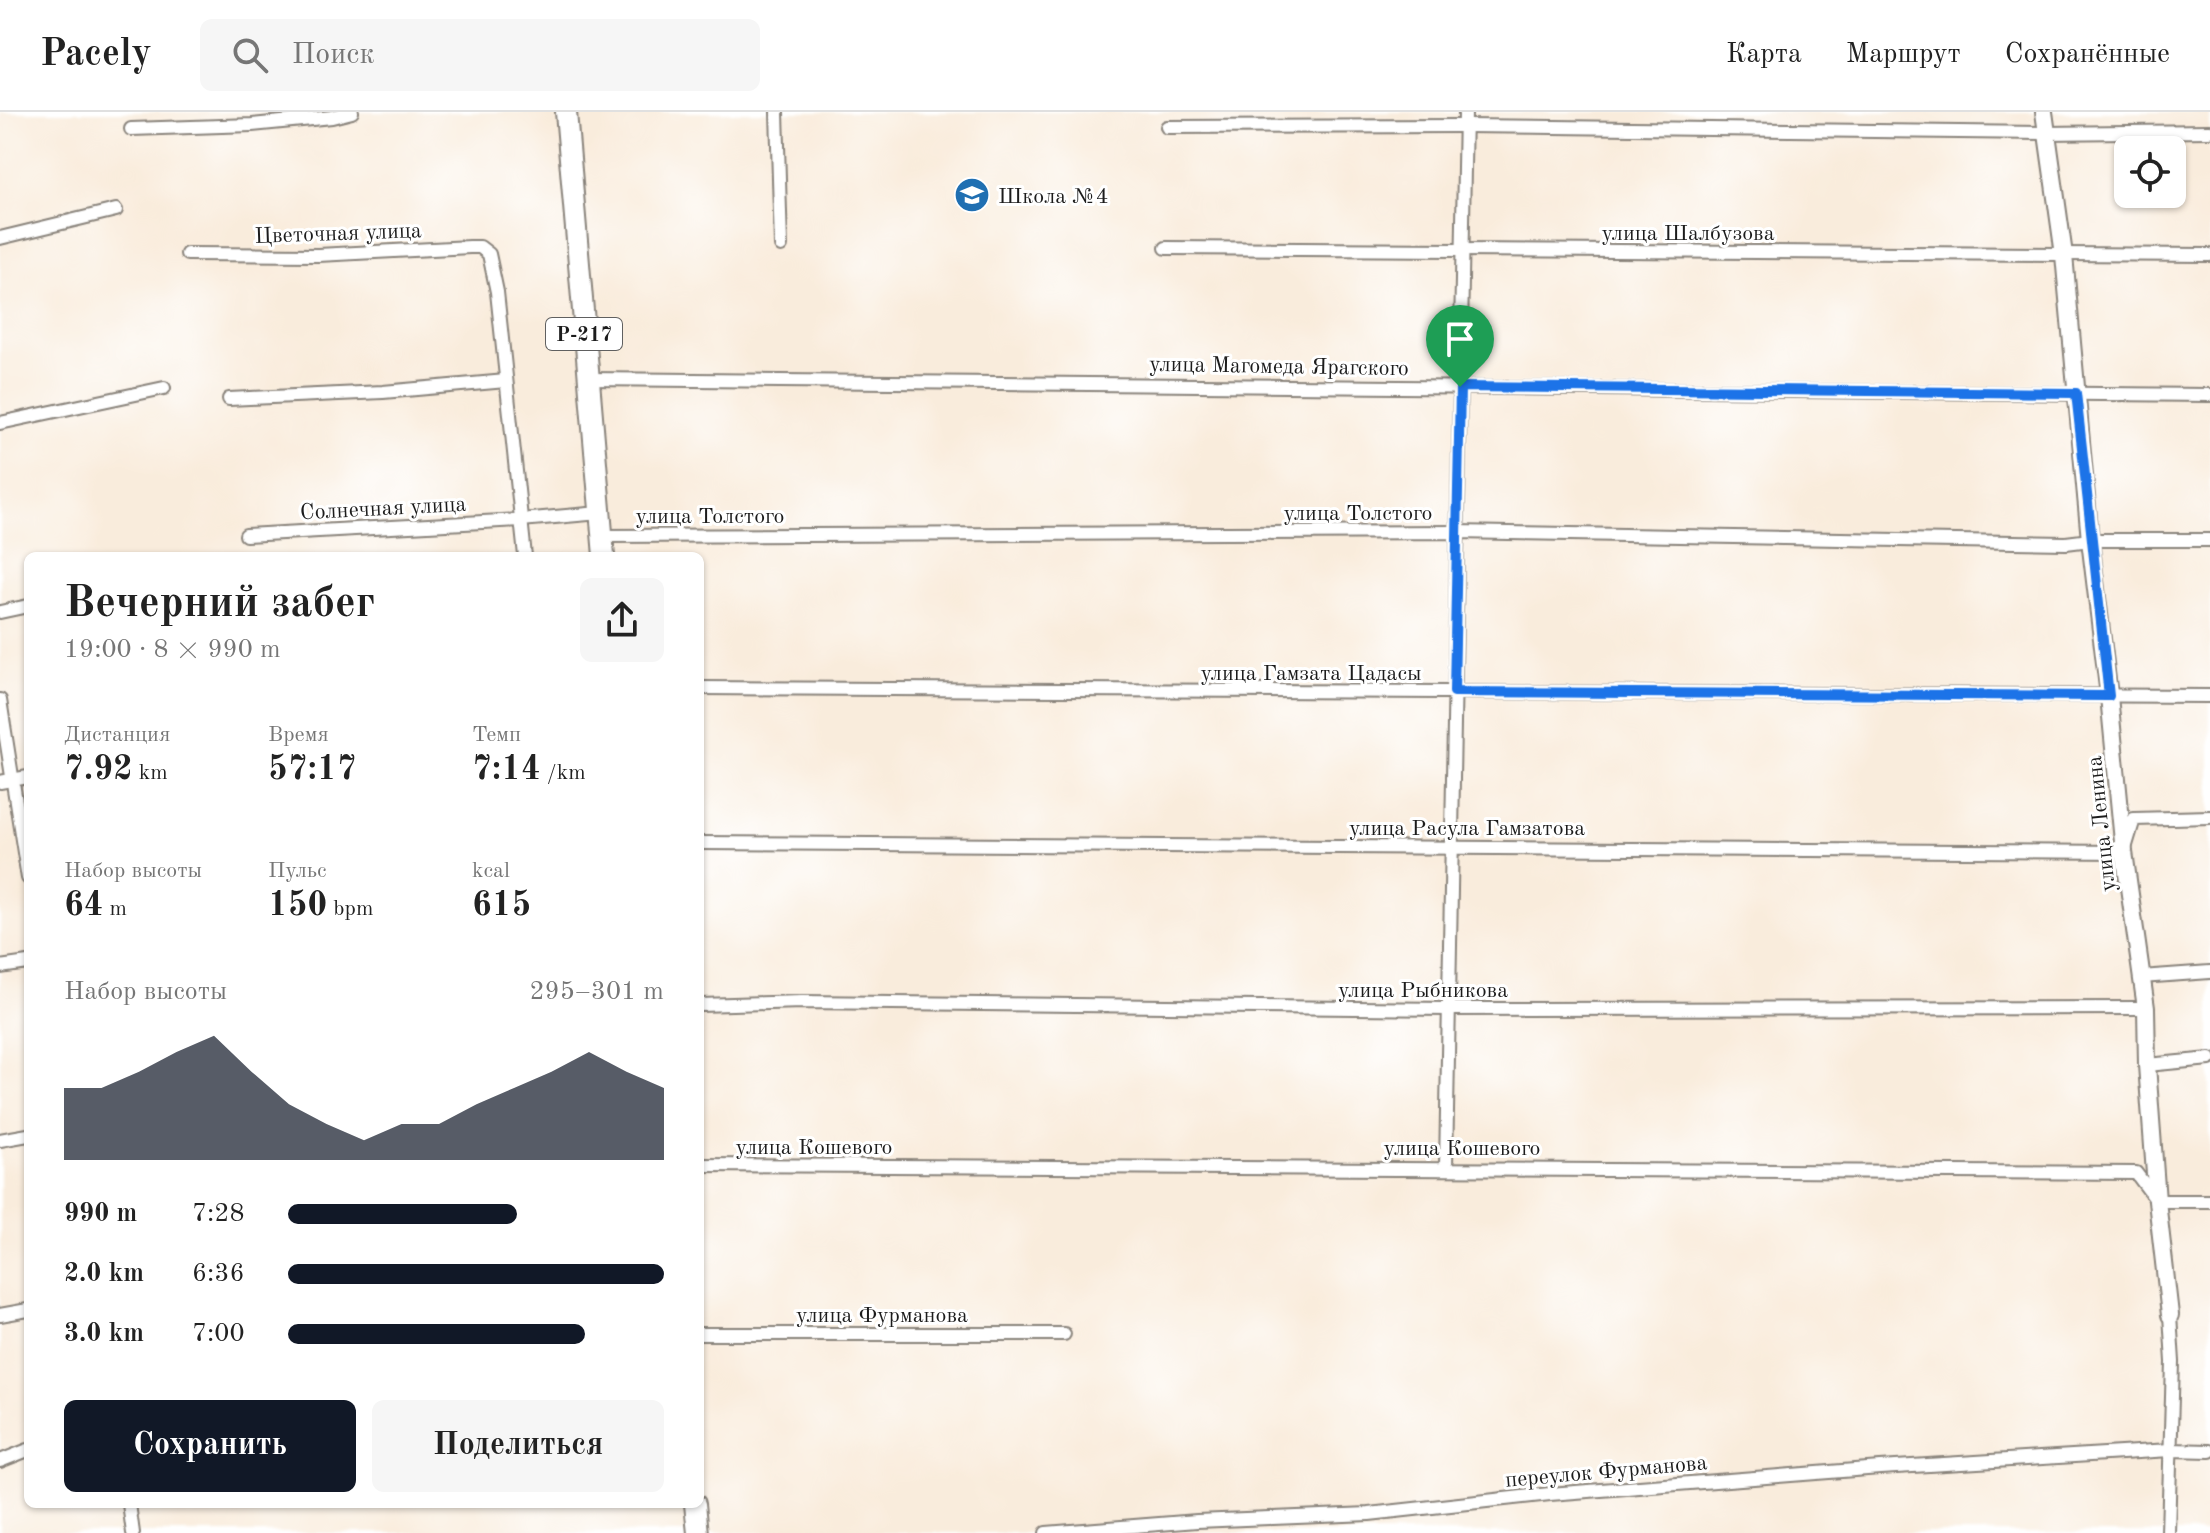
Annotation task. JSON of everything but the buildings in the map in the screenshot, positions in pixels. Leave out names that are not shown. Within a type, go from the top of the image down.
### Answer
[{"type":"highway","name":"Р-217","points":[[566,112],[603,546]]},
{"type":"highway","points":[[695,1508],[698,1533]]},
{"type":"street","points":[[131,129],[252,125],[352,112]]},
{"type":"street","points":[[777,112],[781,246]]},
{"type":"street","points":[[1446,1167],[1465,112]]},
{"type":"street","name":"улица Ленина","points":[[2044,112],[2064,255],[2090,540],[2124,852],[2146,1008],[2157,1201],[2173,1362],[2168,1533]]},
{"type":"street","points":[[1167,127],[1464,126],[2045,133],[2210,131]]},
{"type":"street","points":[[0,238],[116,210]]},
{"type":"street","name":"Цветочная улица","points":[[187,254],[318,255],[480,247],[489,254],[497,292],[506,381]]},
{"type":"street","name":"улица Шалбузова","points":[[1166,248],[2210,255]]},
{"type":"street","name":"улица Магомеда Ярагского","points":[[587,379],[2210,395]]},
{"type":"street","points":[[229,399],[383,392],[506,381],[525,552]]},
{"type":"street","points":[[0,423],[164,388]]},
{"type":"street","name":"Солнечная улица","points":[[246,535],[600,513]]},
{"type":"street","name":"улица Толстого","points":[[603,546],[1457,532],[2066,543],[2090,540],[2210,540]]},
{"type":"street","points":[[0,612],[24,607]]},
{"type":"street","name":"улица Гамзата Цадасы","points":[[704,688],[2210,696]]},
{"type":"street","points":[[0,700],[6,781],[24,860]]},
{"type":"street","points":[[2124,852],[2134,819],[2210,817]]},
{"type":"street","name":"улица Расула Гамзатова","points":[[704,843],[2124,852]]},
{"type":"street","points":[[0,967],[24,964]]},
{"type":"street","points":[[2141,977],[2210,972]]},
{"type":"street","name":"улица Рыбникова","points":[[704,1005],[802,1002],[1448,1009],[2146,1008]]},
{"type":"street","points":[[2147,1065],[2210,1059]]},
{"type":"street","points":[[0,1140],[24,1136]]},
{"type":"street","name":"улица Кошевого","points":[[704,1165],[2136,1173],[2157,1201]]},
{"type":"street","points":[[2157,1201],[2210,1201]]},
{"type":"street","points":[[0,1315],[24,1311]]},
{"type":"street","name":"улица Фурманова","points":[[704,1334],[1064,1334]]},
{"type":"street","name":"переулок Фурманова","points":[[1046,1533],[1197,1521],[1369,1514],[1550,1494],[1880,1468],[2170,1450],[2210,1451]]},
{"type":"street","points":[[0,1461],[24,1452]]},
{"type":"street","points":[[130,1508],[133,1533]]},
{"type":"place","name":"Школа №4","points":[[972,195]]},
{"type":"route","points":[[1460,387],[2076,393],[2109,696],[1454,692],[1460,387]]}]
